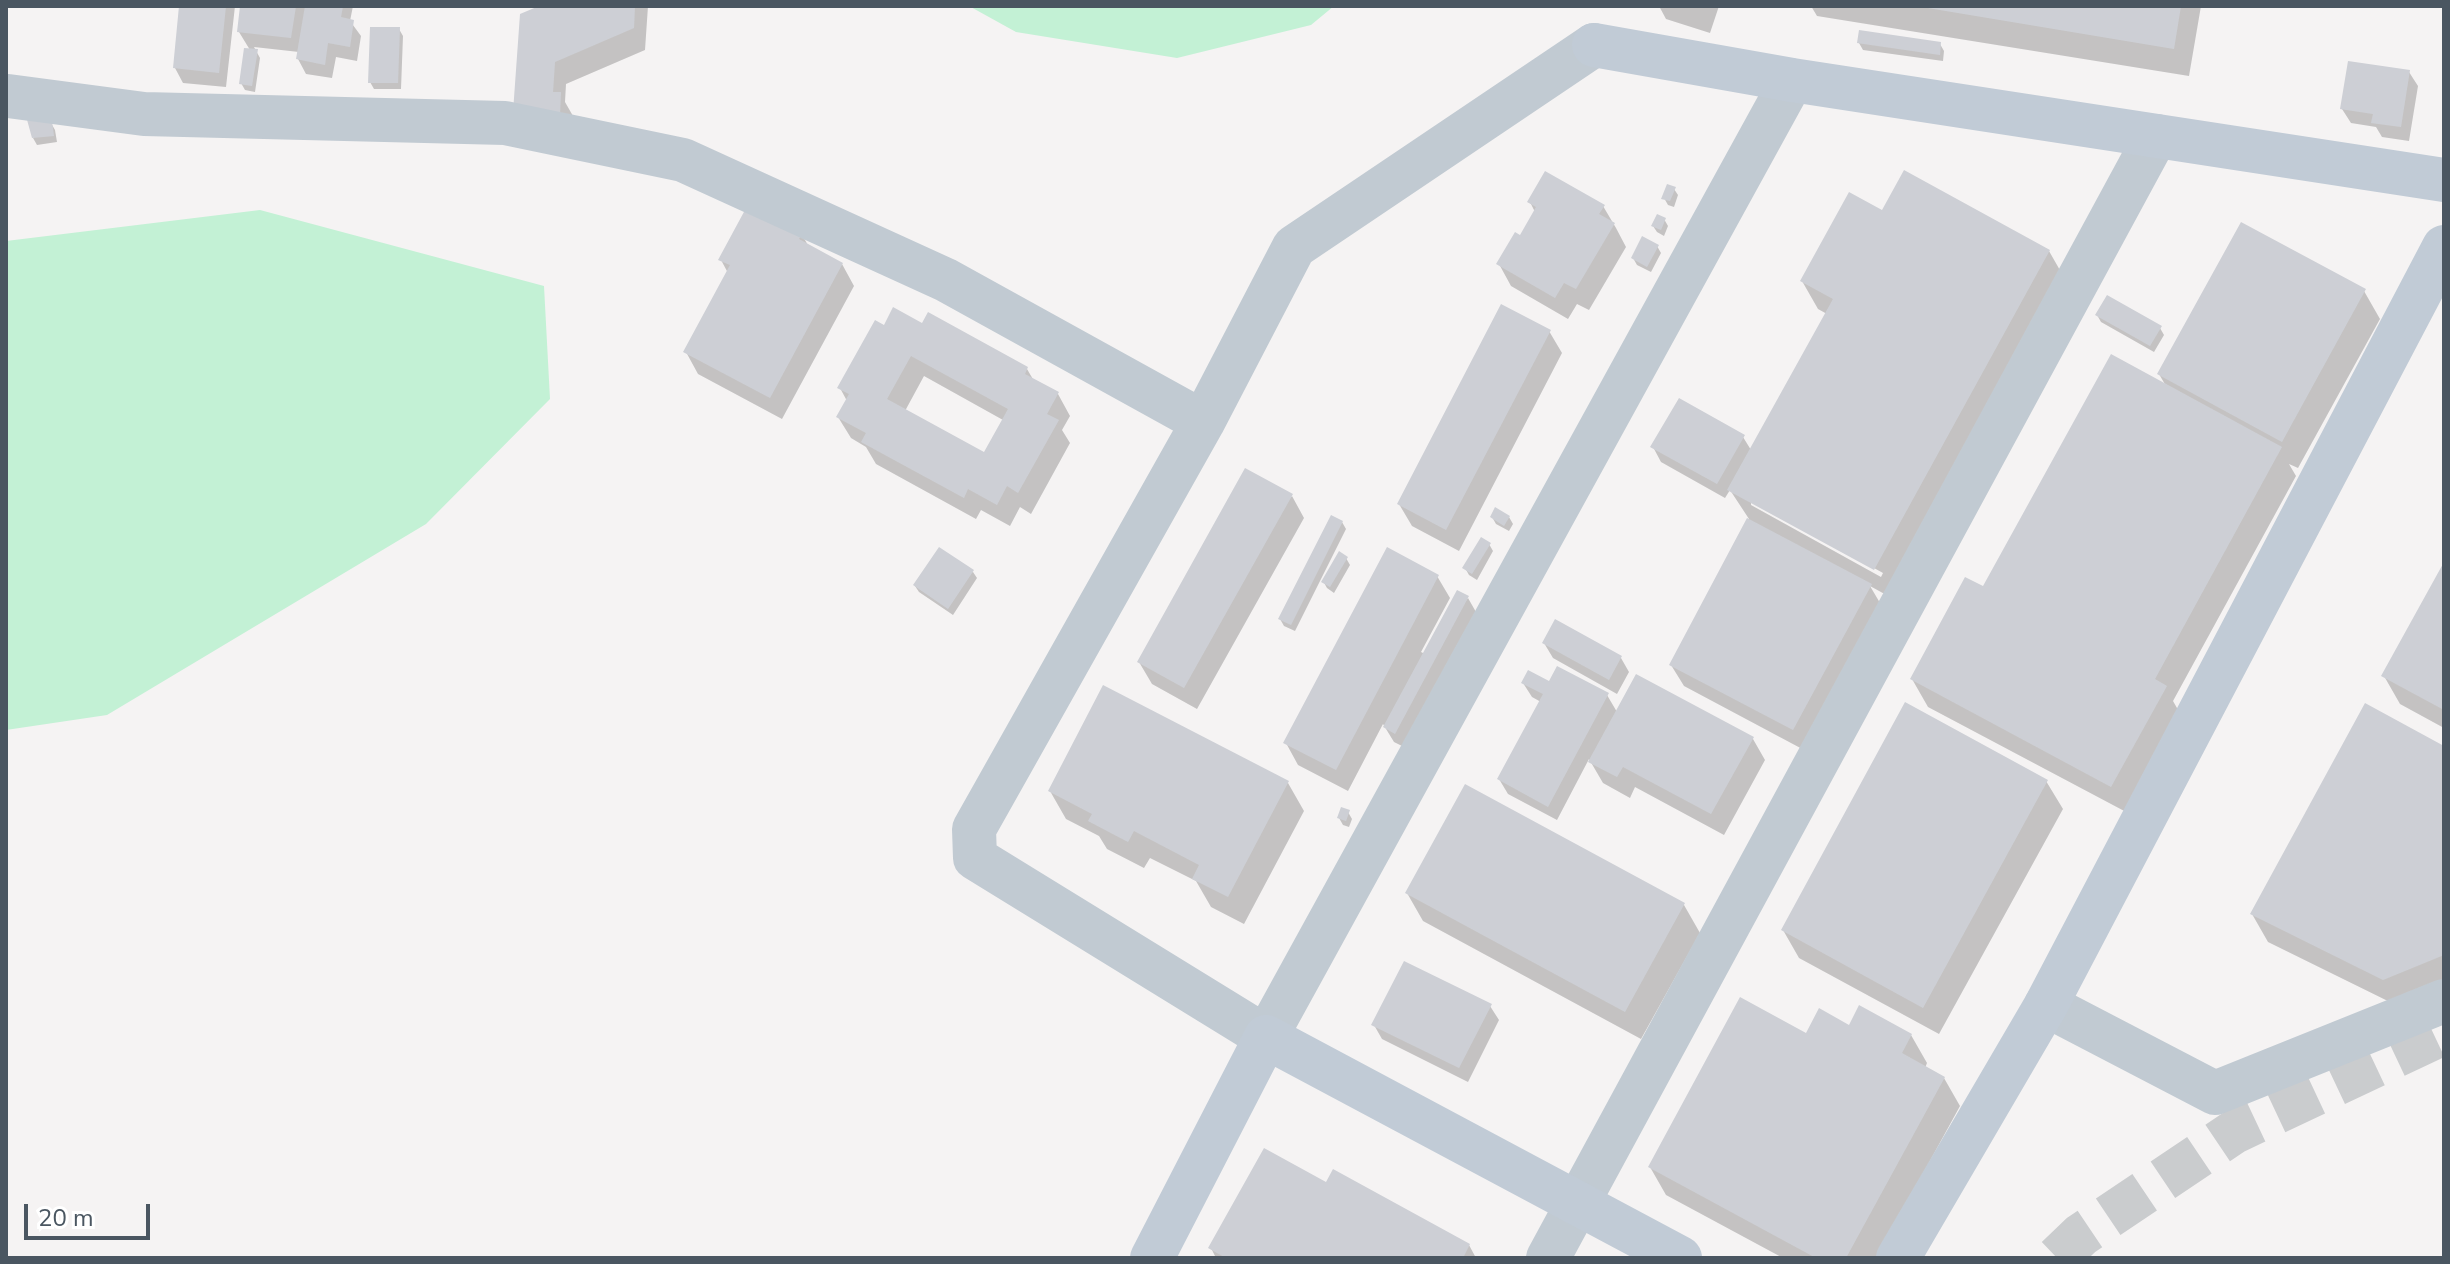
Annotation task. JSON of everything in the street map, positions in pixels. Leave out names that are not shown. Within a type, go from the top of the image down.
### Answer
[{"type":"street","points":[[1680,1258],[1266,1037],[975,858],[974,829],[1203,422],[1294,247],[1594,45],[1792,80],[2444,180]]},
{"type":"street","points":[[1152,1258],[1266,1037],[1792,80]]},
{"type":"street","points":[[8,96],[144,114],[505,123],[683,160],[946,280],[1203,422]]},
{"type":"street","points":[[1548,1258],[2156,136]]},
{"type":"street","points":[[1898,1258],[2046,1005],[2444,247]]},
{"type":"street","points":[[2046,1005],[2215,1093],[2444,1001]]},
{"type":"green space","points":[[969,6],[1334,6],[1311,25],[1177,58],[1016,32]]},
{"type":"green space","points":[[260,210],[544,286],[550,399],[426,524],[107,715],[6,730],[6,241]]},
{"type":"building","points":[[179,6],[226,6],[219,73],[173,68]]},
{"type":"building","points":[[240,6],[296,6],[291,38],[237,32]]},
{"type":"building","points":[[305,6],[343,6],[341,17],[354,20],[350,47],[328,43],[325,65],[296,59]]},
{"type":"building","points":[[539,6],[635,6],[634,28],[555,62],[553,92],[561,92],[560,115],[513,112],[520,14]]},
{"type":"building","points":[[1916,6],[2181,6],[2174,49]]},
{"type":"building","points":[[370,27],[400,27],[398,83],[368,83]]},
{"type":"building","points":[[1859,30],[1941,42],[1940,55],[1857,43]]},
{"type":"building","points":[[244,48],[258,49],[252,86],[239,84]]},
{"type":"building","points":[[2348,61],[2410,70],[2401,127],[2371,123],[2373,114],[2340,109]]},
{"type":"building","points":[[26,116],[52,121],[54,136],[32,138]]},
{"type":"building","points":[[1904,170],[2050,250],[1874,570],[1727,490],[1833,299],[1800,281],[1849,192],[1882,210]]},
{"type":"building","points":[[1545,171],[1605,205],[1599,214],[1615,223],[1576,289],[1564,283],[1555,298],[1496,264],[1515,232],[1520,235],[1536,207],[1527,202]]},
{"type":"building","points":[[1667,184],[1676,187],[1670,201],[1661,199]]},
{"type":"building","points":[[745,210],[803,232],[799,239],[843,263],[770,398],[683,352],[730,265],[718,260]]},
{"type":"building","points":[[1657,214],[1666,218],[1661,230],[1651,226]]},
{"type":"building","points":[[2241,222],[2366,289],[2282,442],[2157,374]]},
{"type":"building","points":[[1642,236],[1659,245],[1647,267],[1631,258]]},
{"type":"building","points":[[2107,295],[2162,326],[2150,346],[2095,315]]},
{"type":"building","points":[[1501,304],[1551,330],[1446,530],[1397,504]]},
{"type":"building","points":[[893,307],[922,323],[928,312],[1028,367],[1025,374],[1059,392],[1047,414],[1059,420],[1018,493],[1007,486],[997,505],[968,489],[964,498],[861,442],[866,433],[836,417],[849,394],[837,388],[875,320],[884,325]],"holes":[[[911,356],[1008,409],[984,452],[887,399]]]},
{"type":"building","points":[[2111,354],[2282,447],[2155,679],[2167,686],[2111,787],[1910,679],[1965,577],[1983,586]]},
{"type":"building","points":[[1679,398],[1745,435],[1717,484],[1650,447]]},
{"type":"building","points":[[1245,468],[1293,494],[1184,688],[1137,662]]},
{"type":"building","points":[[1495,507],[1510,516],[1504,526],[1490,517]]},
{"type":"building","points":[[1331,515],[1343,521],[1291,625],[1278,619]]},
{"type":"building","points":[[1747,518],[1872,584],[1793,730],[1669,665]]},
{"type":"building","points":[[1481,537],[1491,543],[1472,574],[1462,568]]},
{"type":"building","points":[[939,547],[974,570],[948,609],[913,585]]},
{"type":"building","points":[[1387,547],[1439,575],[1336,770],[1283,743]]},
{"type":"building","points":[[1339,551],[1348,557],[1330,587],[1321,582]]},
{"type":"building","points":[[2444,562],[2444,710],[2381,676]]},
{"type":"building","points":[[1457,590],[1469,596],[1395,734],[1383,727]]},
{"type":"building","points":[[1555,619],[1622,656],[1609,680],[1542,643]]},
{"type":"building","points":[[1557,666],[1609,693],[1548,807],[1497,779],[1543,694],[1521,683],[1528,670],[1549,681]]},
{"type":"building","points":[[1636,674],[1754,737],[1711,814],[1623,767],[1617,777],[1588,762]]},
{"type":"building","points":[[1103,685],[1289,781],[1228,897],[1192,879],[1199,865],[1134,831],[1128,842],[1088,821],[1092,814],[1048,791]]},
{"type":"building","points":[[1905,702],[2048,780],[1923,1008],[1781,930]]},
{"type":"building","points":[[2365,703],[2444,746],[2444,955],[2383,980],[2250,914]]},
{"type":"building","points":[[1465,784],[1685,903],[1625,1012],[1405,893]]},
{"type":"building","points":[[1341,807],[1350,810],[1346,821],[1337,818]]},
{"type":"building","points":[[1404,961],[1492,1004],[1459,1068],[1371,1025]]},
{"type":"building","points":[[1740,997],[1806,1033],[1819,1008],[1849,1025],[1859,1005],[1912,1034],[1902,1053],[1945,1077],[1846,1258],[1816,1258],[1648,1167]]},
{"type":"building","points":[[1264,1148],[1326,1182],[1333,1169],[1470,1244],[1463,1258],[1226,1258],[1208,1248]]},
{"type":"tunnel","points":[[2057,1258],[2081,1235],[2234,1132],[2444,1033]]}]
